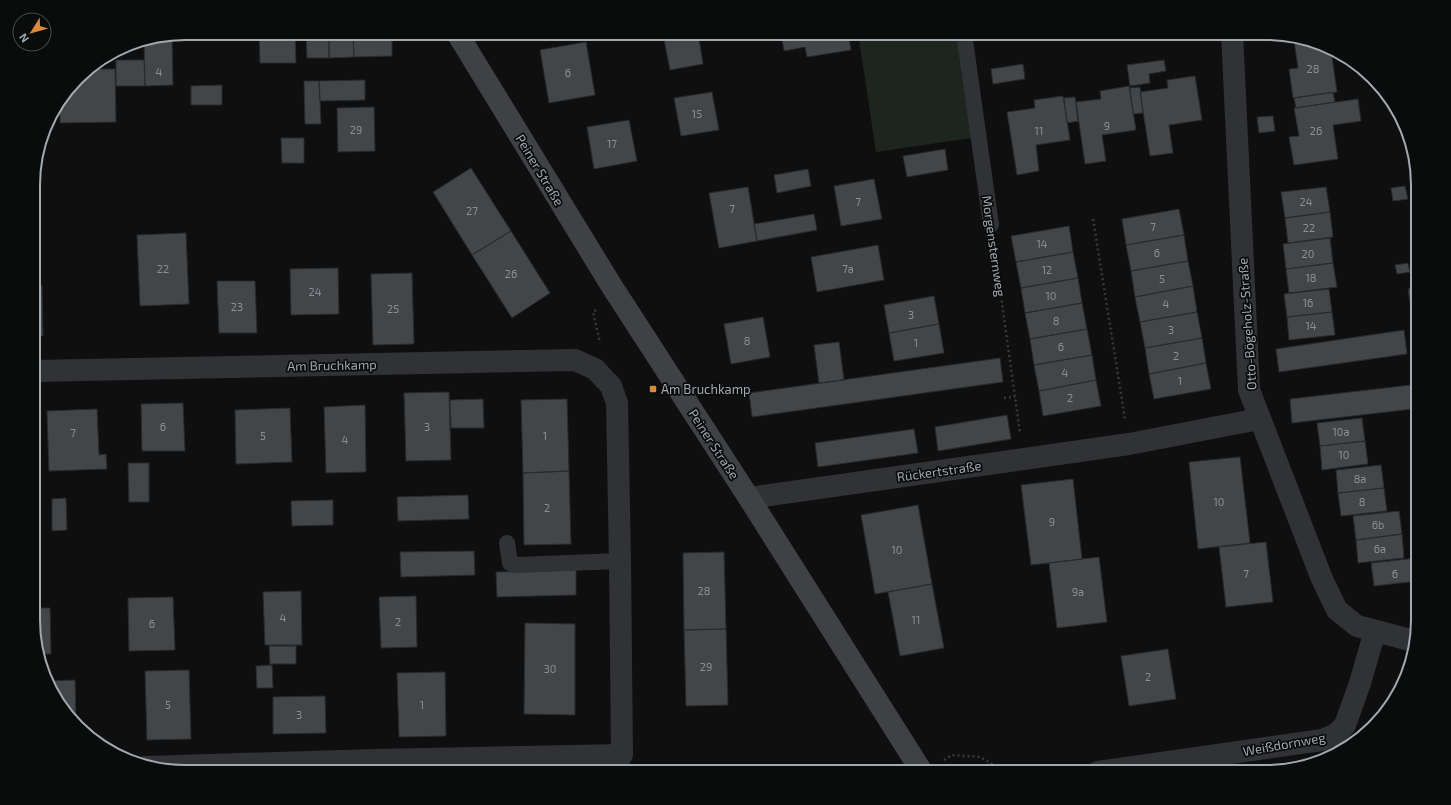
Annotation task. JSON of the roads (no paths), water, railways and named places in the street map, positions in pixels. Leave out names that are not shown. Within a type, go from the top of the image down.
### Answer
[{"type":"main road","name":"Peiner Straße","points":[[461,40],[618,296],[749,498],[930,765]]},
{"type":"street","name":"Otto-Bögeholz-Straße","points":[[1232,40],[1249,390],[1259,420],[1322,579],[1337,610],[1357,626],[1410,640]]},
{"type":"street","name":"Am Bruchkamp","points":[[40,372],[575,360],[595,369],[611,386],[617,403],[622,755],[397,765]]},
{"type":"street","name":"Rückertstraße","points":[[749,498],[1129,444],[1259,420]]},
{"type":"street","name":"Weißdornweg","points":[[1147,765],[1322,740],[1336,734],[1345,724],[1360,683],[1375,631]]},
{"type":"lane","name":"Morgensternweg","points":[[965,40],[991,225]]},
{"type":"lane","points":[[507,543],[510,563],[515,565],[620,561]]},
{"type":"place","name":"Am Bruchkamp","points":[[653,389]]}]
